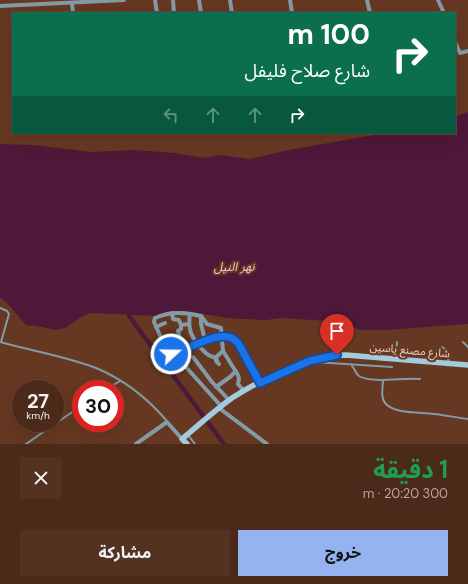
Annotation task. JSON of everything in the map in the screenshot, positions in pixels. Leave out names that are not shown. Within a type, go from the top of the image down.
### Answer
[{"type":"main road","name":"شارع مصنع ياسين","points":[[183,442],[187,434],[229,400],[260,383],[309,361],[337,355],[468,365]]},
{"type":"street","points":[[8,0],[8,5]]},
{"type":"street","points":[[0,6],[39,2],[124,0]]},
{"type":"street","points":[[155,0],[157,12]]},
{"type":"street","points":[[173,0],[174,12]]},
{"type":"street","points":[[199,0],[200,12]]},
{"type":"street","points":[[230,0],[232,12]]},
{"type":"street","points":[[290,0],[292,12]]},
{"type":"street","points":[[367,0],[370,12]]},
{"type":"street","points":[[438,0],[444,12]]},
{"type":"street","points":[[73,12],[74,2]]},
{"type":"street","points":[[456,44],[460,53],[468,51]]},
{"type":"street","points":[[172,313],[173,319],[180,320],[181,329],[178,331],[180,339]]},
{"type":"street","points":[[244,391],[238,384],[239,376],[223,351],[222,330],[220,327],[207,324],[201,316],[190,314],[172,313],[162,315],[154,319],[164,346],[169,353],[173,354],[220,407],[260,442],[267,444]]},
{"type":"street","points":[[190,314],[189,324],[197,343],[207,354],[214,357],[219,364]]},
{"type":"street","points":[[201,316],[201,324],[205,340]]},
{"type":"street","points":[[156,327],[165,323]]},
{"type":"street","points":[[181,325],[189,324]]},
{"type":"street","points":[[173,354],[205,340],[222,337],[231,338],[236,340],[260,383]]},
{"type":"street","points":[[164,346],[173,343]]},
{"type":"street","points":[[214,357],[223,351]]},
{"type":"street","points":[[193,357],[216,387],[229,400]]},
{"type":"street","points":[[216,387],[227,380],[236,371]]},
{"type":"street","points":[[204,388],[212,382]]},
{"type":"street","points":[[136,444],[167,422],[183,442]]},
{"type":"lane","points":[[0,308],[7,311],[9,314],[0,342],[84,364],[96,368],[118,380]]},
{"type":"lane","points":[[396,359],[397,342]]},
{"type":"lane","points":[[463,342],[468,346]]},
{"type":"lane","points":[[442,347],[449,353],[448,364]]},
{"type":"lane","points":[[309,361],[326,364],[392,367]]},
{"type":"lane","points":[[352,365],[360,377],[383,380],[407,378],[420,379]]},
{"type":"lane","points":[[383,380],[382,398],[390,407],[408,412],[468,419]]},
{"type":"lane","points":[[124,384],[134,390],[167,422]]},
{"type":"lane","points":[[26,444],[72,412]]},
{"type":"lane","points":[[187,434],[195,444]]},
{"type":"water","name":"نهر النيل","points":[[468,112],[468,324],[385,330],[360,330],[342,322],[282,318],[266,320],[227,318],[185,311],[170,311],[156,316],[91,313],[83,316],[65,328],[55,330],[26,325],[5,301],[0,298],[0,144],[33,145],[91,152],[134,150],[174,153],[206,158],[219,155],[250,159],[289,150],[380,134],[456,134],[456,116]]},
{"type":"waterway","points":[[129,316],[224,444]]},
{"type":"route","points":[[171,354],[205,340],[222,337],[234,338],[260,383],[309,361],[337,355]]}]
